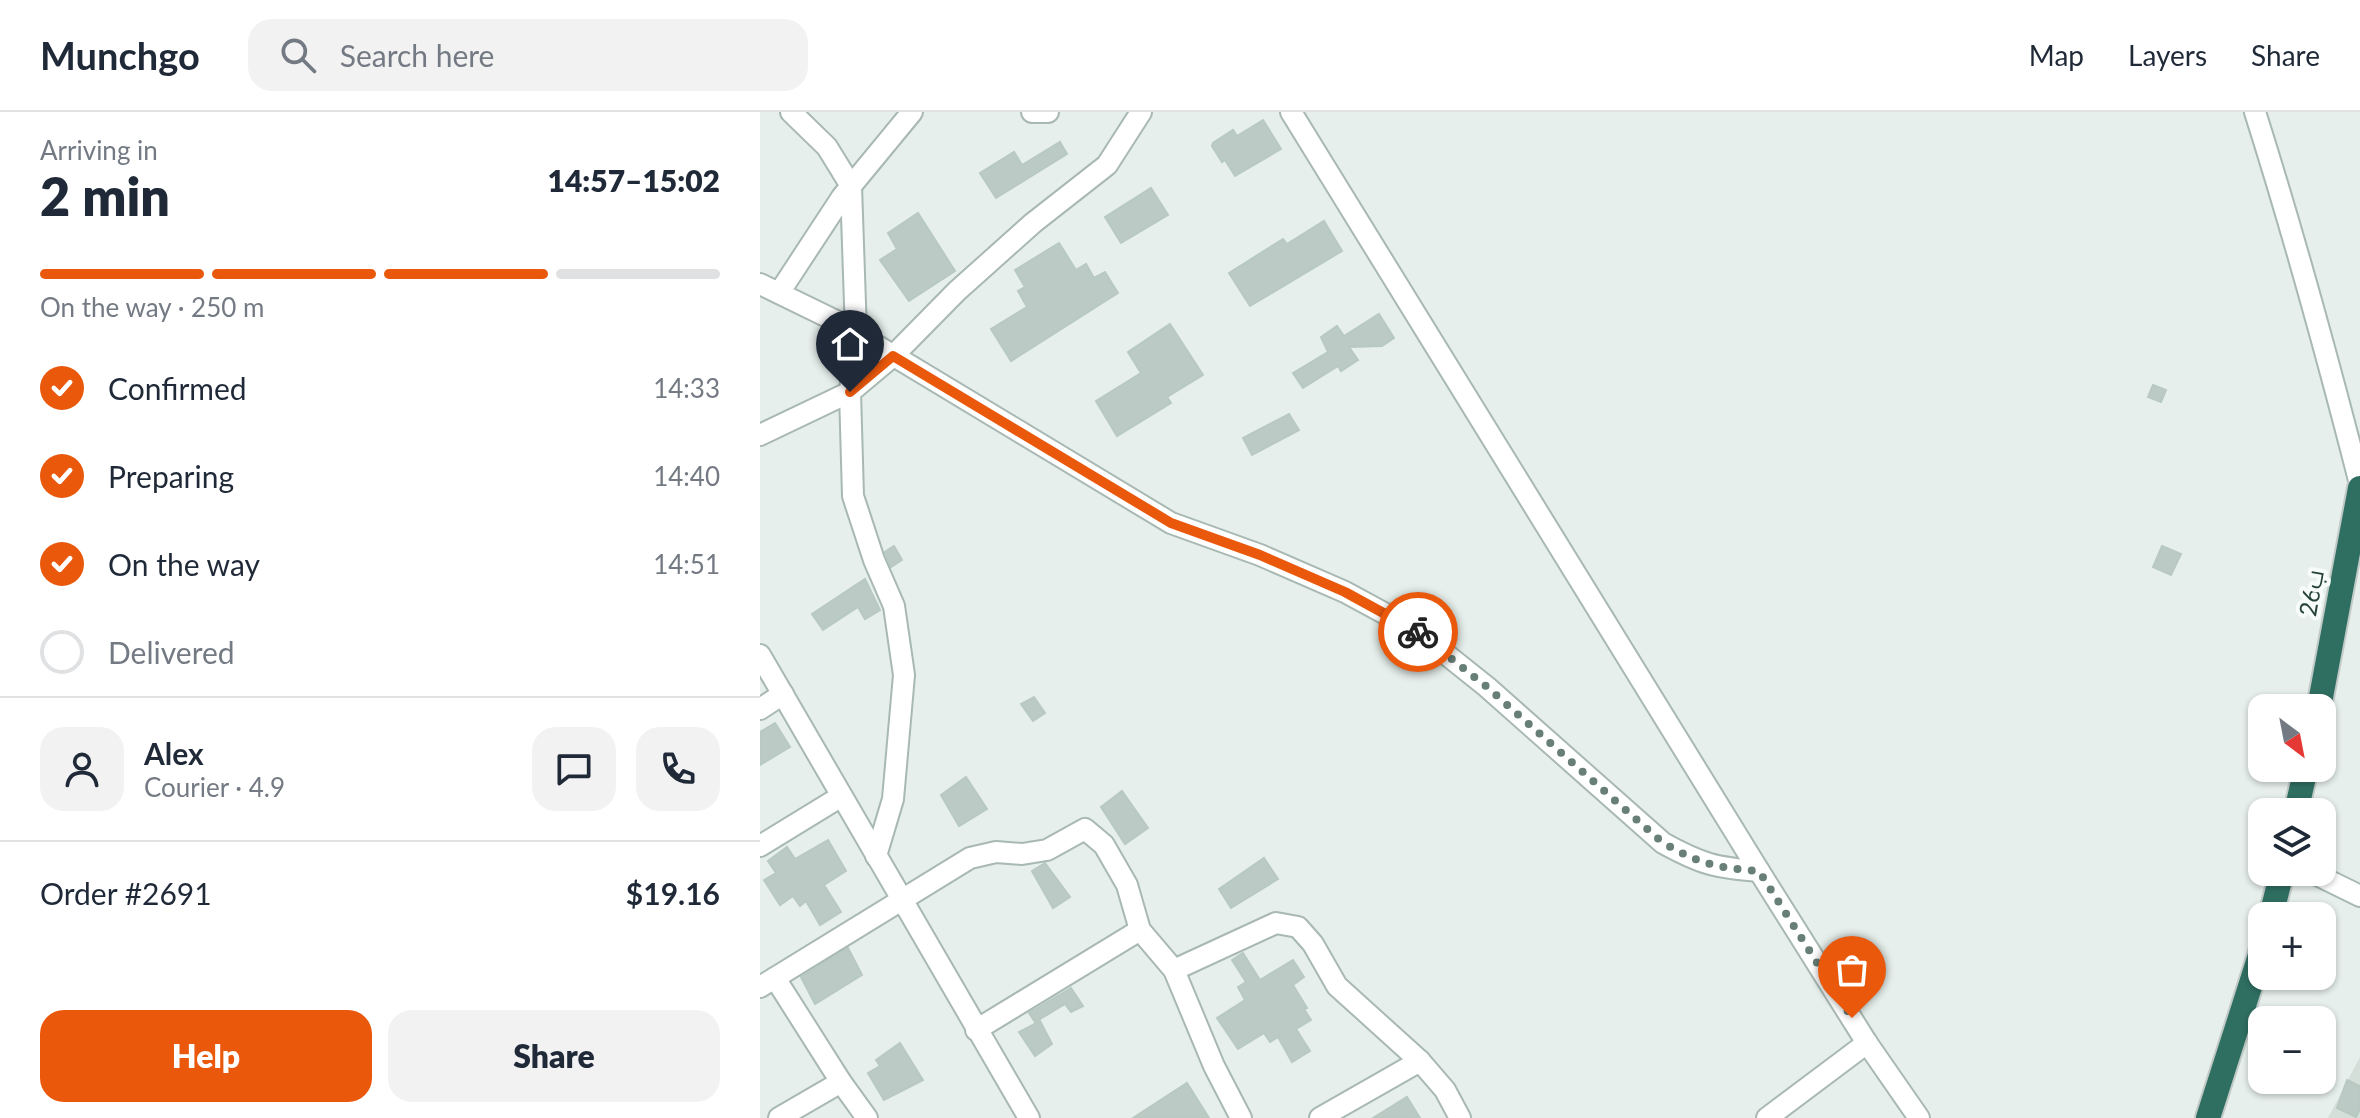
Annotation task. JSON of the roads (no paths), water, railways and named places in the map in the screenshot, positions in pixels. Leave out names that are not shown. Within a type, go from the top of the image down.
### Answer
[{"type":"highway","name":"26ب","points":[[2322,694],[2360,486]]},
{"type":"highway","points":[[2208,1118],[2249,990]]},
{"type":"street","points":[[791,112],[827,147],[851,186],[856,333],[850,392],[853,496],[874,560],[894,606],[904,675],[893,799],[876,856]]},
{"type":"street","points":[[779,293],[851,186],[912,112]]},
{"type":"street","points":[[1032,112],[1048,112]]},
{"type":"street","points":[[760,435],[850,392],[893,356],[957,291],[1033,223],[1107,165],[1141,112]]},
{"type":"street","points":[[1291,112],[1759,871],[1867,1043],[1919,1118]]},
{"type":"street","points":[[2255,112],[2325,346],[2360,486]]},
{"type":"street","points":[[760,284],[856,333],[1171,523],[1260,555],[1345,592],[1417,631],[1487,687],[1663,843],[1690,858],[1719,868],[1759,871]]},
{"type":"street","points":[[760,655],[1025,1112],[1002,1118]]},
{"type":"street","points":[[760,709],[783,694]]},
{"type":"street","points":[[760,846],[840,797]]},
{"type":"street","points":[[867,1118],[768,982],[970,858],[996,852],[1022,854],[1047,850],[1085,829],[1104,845],[1127,885],[1140,930],[1174,970],[1214,1066],[1241,1118]]},
{"type":"street","points":[[2336,884],[2360,896]]},
{"type":"street","points":[[1174,970],[1276,923],[1298,927],[1313,944],[1337,986],[1420,1061],[1445,1090],[1460,1118]]},
{"type":"street","points":[[976,1030],[1140,930]]},
{"type":"street","points":[[1767,1118],[1867,1043]]},
{"type":"street","points":[[1320,1118],[1420,1061]]},
{"type":"street","points":[[779,1118],[841,1082]]}]
